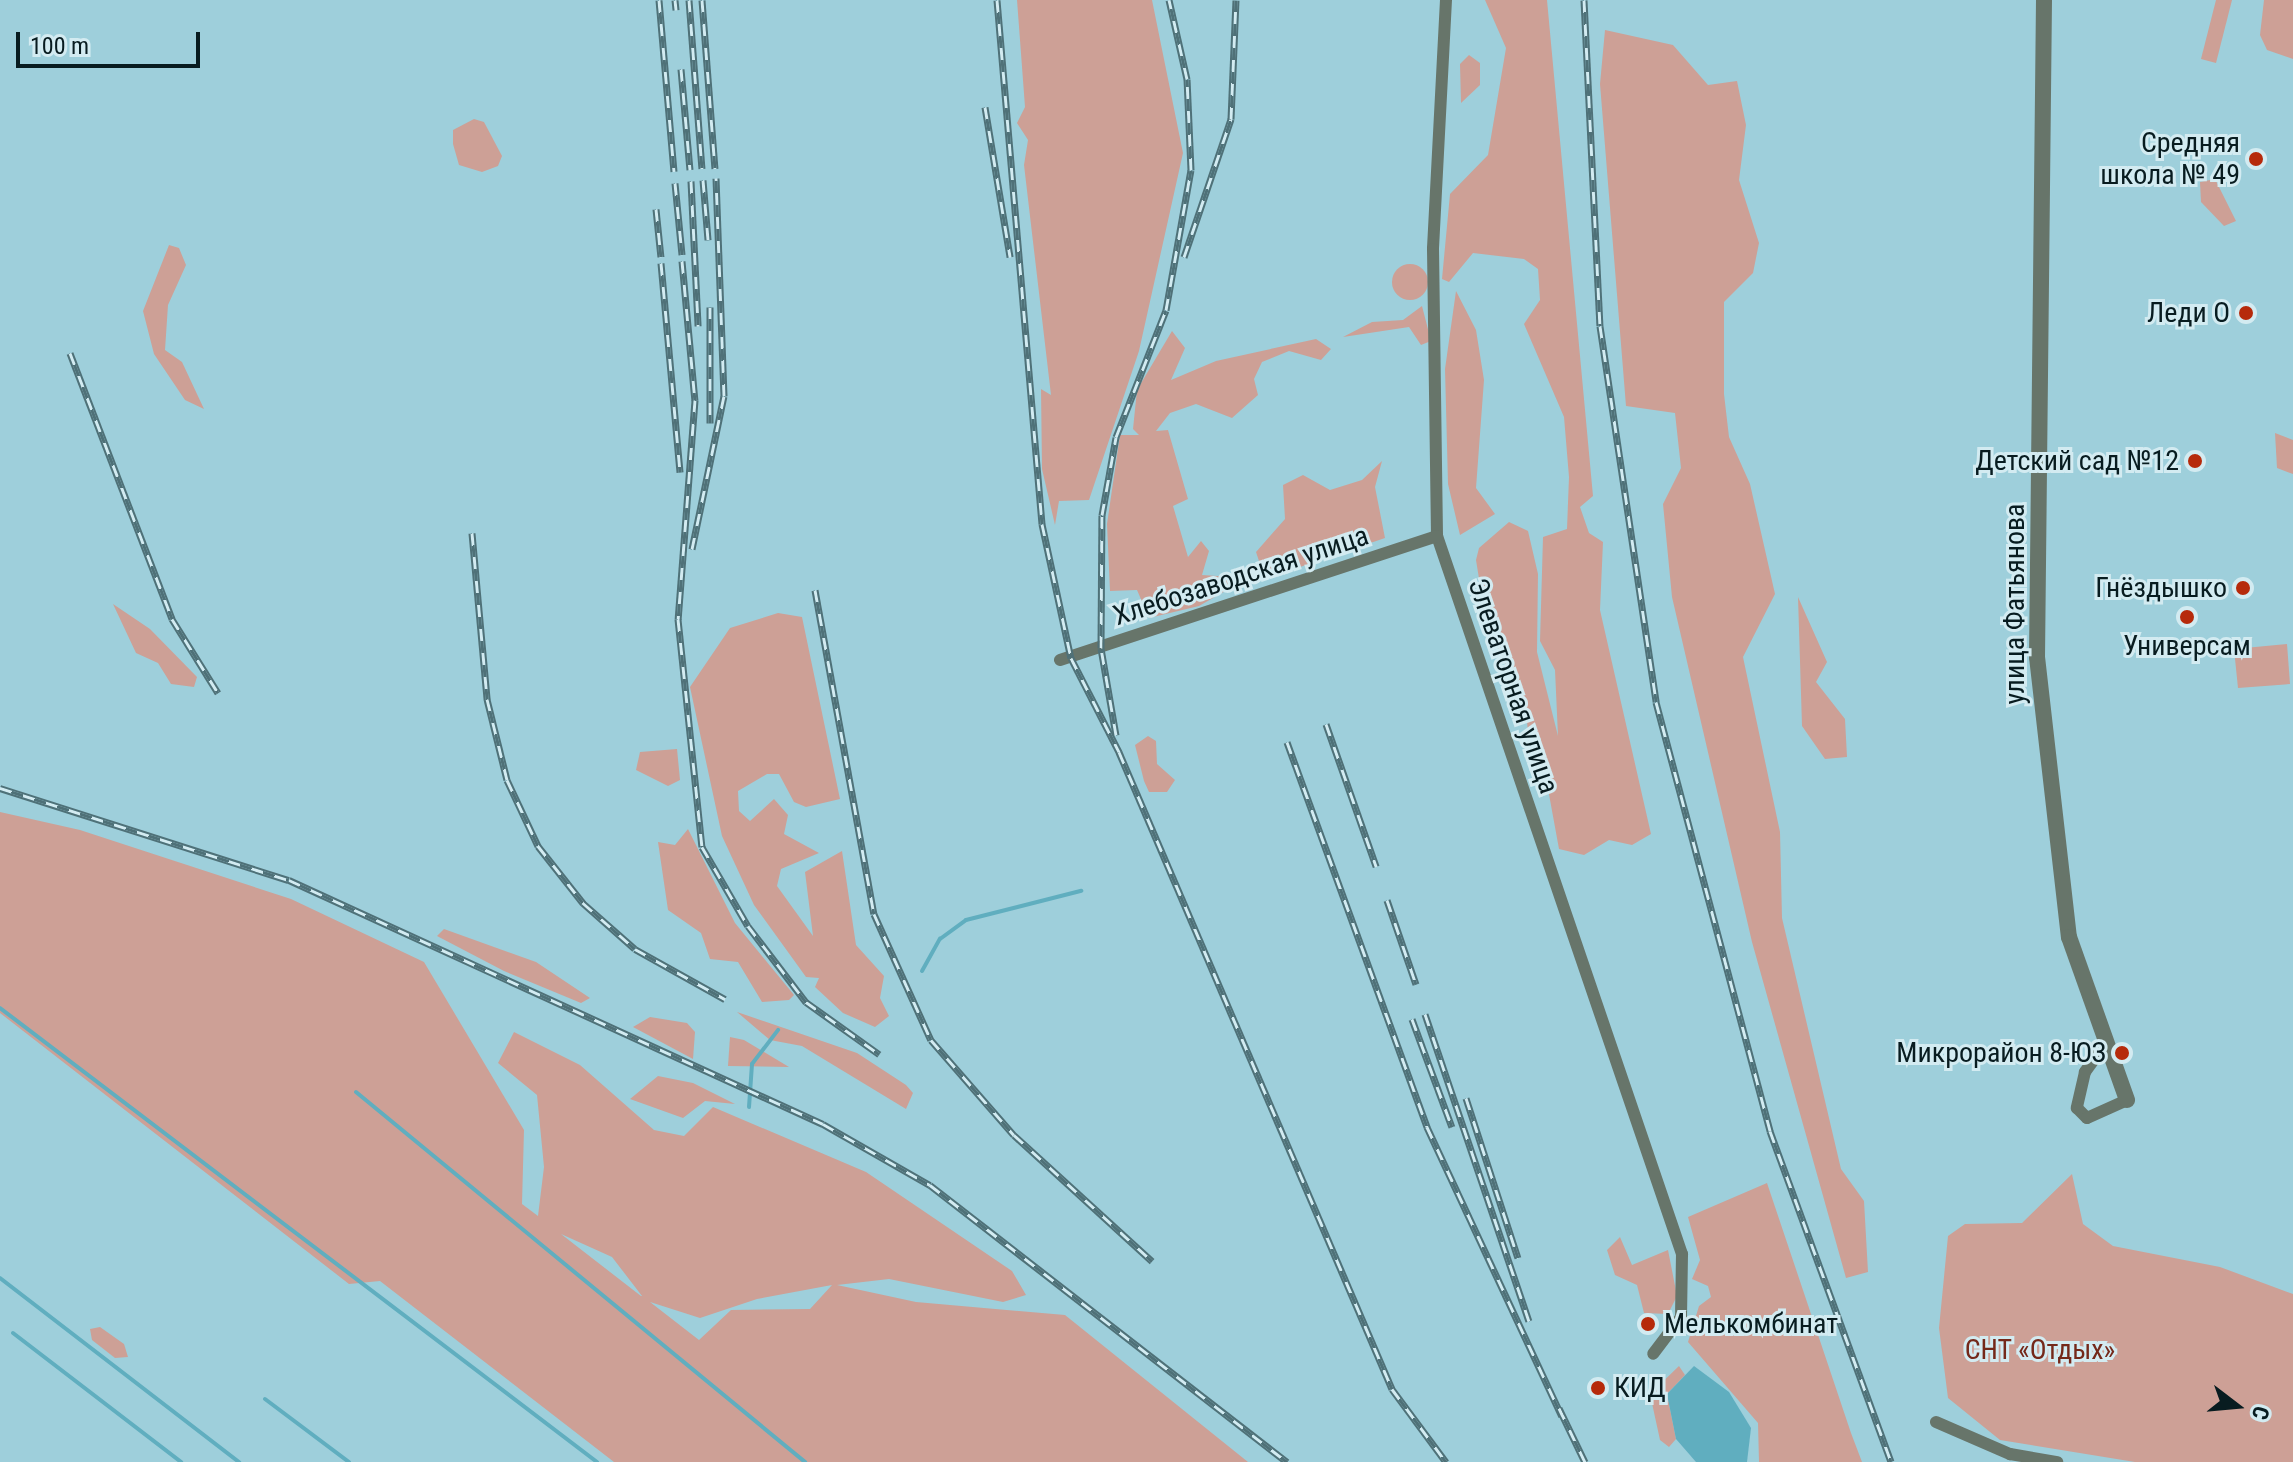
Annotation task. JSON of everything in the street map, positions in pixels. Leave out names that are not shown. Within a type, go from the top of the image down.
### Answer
[{"type":"street","name":"Элеваторная улица","points":[[1446,0],[1433,249],[1437,536],[1682,1254],[1681,1317],[1653,1354]]},
{"type":"street","name":"улица Фатьянова","points":[[2044,0],[2037,657],[2069,937],[2127,1100]]},
{"type":"street","name":"Хлебозаводская улица","points":[[1060,660],[1437,536]]},
{"type":"street","points":[[2106,1043],[2081,1081],[2077,1108],[2087,1118],[2110,1114],[2127,1100]]},
{"type":"street","points":[[1936,1422],[2010,1454],[2057,1462]]},
{"type":"green space","points":[[1017,0],[1152,0],[1183,153],[1139,351],[1089,500],[1059,501],[1055,525],[1042,469],[1041,389],[1051,395],[1024,165],[1028,140],[1017,123],[1025,107]]},
{"type":"green space","points":[[1485,0],[1547,0],[1593,496],[1580,507],[1589,533],[1603,542],[1600,610],[1651,834],[1632,845],[1609,840],[1584,855],[1559,849],[1544,767],[1529,746],[1526,708],[1486,622],[1476,560],[1479,548],[1509,522],[1528,531],[1538,574],[1537,652],[1558,736],[1555,670],[1540,641],[1543,537],[1567,529],[1569,477],[1564,417],[1524,324],[1540,300],[1538,269],[1524,259],[1473,253],[1449,282],[1442,279],[1450,194],[1488,155],[1506,48]]},
{"type":"green space","points":[[2216,0],[2232,0],[2216,63],[2201,59]]},
{"type":"green space","points":[[2264,0],[2293,0],[2293,59],[2267,50],[2260,35]]},
{"type":"green space","points":[[1605,30],[1673,45],[1708,85],[1737,81],[1746,125],[1739,180],[1759,243],[1753,273],[1724,302],[1724,394],[1729,437],[1750,484],[1775,594],[1743,657],[1780,832],[1782,918],[1841,1169],[1864,1201],[1868,1272],[1846,1278],[1752,942],[1672,597],[1663,504],[1681,468],[1675,413],[1626,406],[1600,84]]},
{"type":"green space","points":[[1469,55],[1480,63],[1480,85],[1461,103],[1460,64]]},
{"type":"green space","points":[[474,119],[484,122],[502,156],[498,166],[482,172],[459,165],[453,144],[453,130]]},
{"type":"green space","points":[[2215,179],[2236,221],[2224,226],[2201,202],[2200,182]]},
{"type":"green space","points":[[169,245],[179,248],[186,265],[168,305],[165,350],[182,362],[204,409],[185,400],[154,354],[143,311]]},
{"type":"green space","points":[[1410,264],[1423,269],[1428,282],[1423,295],[1410,300],[1397,295],[1392,282],[1397,269]]},
{"type":"green space","points":[[1456,291],[1476,330],[1484,380],[1476,488],[1495,514],[1460,535],[1448,484],[1445,369]]},
{"type":"green space","points":[[1422,306],[1431,341],[1421,345],[1409,327],[1343,337],[1372,322],[1403,320]]},
{"type":"green space","points":[[1172,331],[1185,348],[1171,380],[1216,361],[1316,339],[1331,349],[1321,360],[1289,351],[1262,362],[1254,379],[1258,395],[1232,418],[1196,404],[1170,413],[1156,431],[1168,430],[1188,499],[1173,506],[1188,557],[1201,541],[1209,551],[1202,575],[1248,578],[1199,606],[1149,618],[1137,590],[1110,591],[1107,524],[1120,435],[1139,435],[1133,429],[1137,390]]},
{"type":"green space","points":[[2275,433],[2293,440],[2293,474],[2277,468]]},
{"type":"green space","points":[[1382,461],[1375,487],[1385,538],[1265,579],[1256,552],[1285,519],[1283,485],[1303,475],[1330,490],[1362,480]]},
{"type":"green space","points":[[1798,597],[1827,662],[1816,682],[1845,719],[1847,757],[1825,759],[1802,726]]},
{"type":"green space","points":[[113,604],[150,629],[197,677],[194,687],[171,684],[158,663],[136,653]]},
{"type":"green space","points":[[778,613],[802,617],[840,799],[806,807],[794,802],[779,774],[767,774],[738,791],[739,811],[750,821],[774,799],[788,815],[784,834],[819,853],[781,869],[777,886],[813,936],[805,872],[842,851],[856,945],[884,976],[880,998],[889,1016],[875,1027],[843,1013],[815,987],[819,978],[806,977],[754,905],[722,836],[690,687],[730,628]]},
{"type":"green space","points":[[2287,644],[2290,684],[2238,688],[2234,649]]},
{"type":"green space","points":[[1148,736],[1156,741],[1157,764],[1175,780],[1167,792],[1149,792],[1144,781],[1135,745]]},
{"type":"green space","points":[[677,749],[680,780],[668,786],[636,770],[640,752]]},
{"type":"green space","points":[[0,812],[80,830],[291,899],[424,962],[524,1130],[522,1204],[538,1216],[544,1167],[537,1095],[498,1063],[514,1032],[580,1065],[654,1130],[684,1136],[713,1107],[866,1172],[1012,1271],[1026,1295],[1003,1302],[889,1279],[837,1285],[916,1302],[1065,1315],[1248,1462],[614,1462],[380,1281],[349,1284],[0,1013]],"holes":[[[561,1234],[612,1257],[642,1296],[641,1296]],[[832,1285],[810,1309],[731,1310],[699,1340],[650,1302],[700,1318],[757,1299]]]},
{"type":"green space","points":[[688,829],[735,923],[794,995],[789,1000],[762,1002],[738,962],[710,959],[701,933],[668,910],[658,842],[675,845]]},
{"type":"green space","points":[[444,929],[536,962],[590,998],[581,1003],[504,971],[437,936]]},
{"type":"green space","points":[[737,1012],[857,1053],[906,1085],[913,1093],[906,1109],[802,1046],[770,1040]]},
{"type":"green space","points":[[650,1017],[687,1023],[695,1032],[693,1059],[633,1027]]},
{"type":"green space","points":[[730,1037],[744,1040],[789,1067],[728,1066]]},
{"type":"green space","points":[[658,1076],[693,1083],[735,1104],[705,1101],[683,1118],[630,1099]]},
{"type":"green space","name":"СНТ «Отдых»","points":[[2072,1174],[2083,1224],[2113,1246],[2220,1267],[2293,1294],[2293,1462],[2135,1462],[2000,1440],[1948,1398],[1939,1328],[1948,1236],[1965,1224],[2022,1223]]},
{"type":"green space","points":[[1767,1183],[1862,1462],[1759,1462],[1758,1423],[1688,1342],[1699,1306],[1711,1297],[1708,1286],[1692,1279],[1700,1260],[1688,1217]]},
{"type":"green space","points":[[1620,1237],[1632,1265],[1668,1250],[1677,1296],[1668,1314],[1644,1313],[1637,1285],[1615,1275],[1607,1250]]},
{"type":"green space","points":[[100,1327],[124,1344],[128,1357],[115,1358],[92,1340],[90,1329]]},
{"type":"green space","points":[[1679,1366],[1685,1375],[1667,1394],[1676,1439],[1669,1447],[1660,1440],[1650,1394]]},
{"type":"water","points":[[1694,1366],[1729,1392],[1751,1428],[1747,1462],[1696,1462],[1676,1439],[1667,1394]]},
{"type":"waterway","points":[[922,971],[940,939],[966,920],[1081,891]]},
{"type":"waterway","points":[[0,1008],[597,1462]]},
{"type":"waterway","points":[[749,1107],[752,1064],[778,1030]]},
{"type":"waterway","points":[[356,1092],[805,1462]]},
{"type":"waterway","points":[[0,1278],[239,1462]]},
{"type":"waterway","points":[[13,1333],[181,1462]]},
{"type":"waterway","points":[[265,1399],[349,1462]]},
{"type":"railway","points":[[659,0],[674,171]]},
{"type":"railway","points":[[675,0],[676,10]]},
{"type":"railway","points":[[689,0],[702,169]]},
{"type":"railway","points":[[702,0],[715,168]]},
{"type":"railway","points":[[997,0],[1042,524],[1071,658],[1119,752],[1392,1389],[1446,1462]]},
{"type":"railway","points":[[1116,735],[1101,648],[1102,515],[1116,437],[1166,310],[1191,170],[1187,79],[1169,0]]},
{"type":"railway","points":[[1184,257],[1231,119],[1236,0]]},
{"type":"railway","points":[[1584,0],[1600,326],[1656,702],[1770,1131],[1891,1462]]},
{"type":"railway","points":[[681,69],[690,170]]},
{"type":"railway","points":[[985,107],[1010,257]]},
{"type":"railway","points":[[692,549],[724,396],[716,178]]},
{"type":"railway","points":[[703,180],[708,240]]},
{"type":"railway","points":[[691,181],[698,326]]},
{"type":"railway","points":[[675,183],[682,255]]},
{"type":"railway","points":[[656,209],[661,257]]},
{"type":"railway","points":[[682,261],[695,400],[678,619],[702,847],[748,926],[806,1002],[879,1054]]},
{"type":"railway","points":[[661,263],[680,472]]},
{"type":"railway","points":[[710,307],[710,423]]},
{"type":"railway","points":[[70,353],[172,619],[218,693]]},
{"type":"railway","points":[[472,533],[487,699],[507,780],[538,846],[583,903],[635,949],[725,999]]},
{"type":"railway","points":[[815,590],[874,914],[931,1040],[1014,1135],[1152,1261]]},
{"type":"railway","points":[[1326,724],[1376,866]]},
{"type":"railway","points":[[1287,742],[1427,1127],[1562,1416]]},
{"type":"railway","points":[[0,788],[289,880],[823,1124],[930,1185],[1287,1462]]},
{"type":"railway","points":[[1387,900],[1416,984]]},
{"type":"railway","points":[[1425,1014],[1529,1321]]},
{"type":"railway","points":[[1412,1019],[1452,1127]]},
{"type":"railway","points":[[1466,1098],[1518,1258]]},
{"type":"railway","points":[[1559,1408],[1585,1462]]},
{"type":"place","name":"Средняя школа № 49","points":[[2256,159]]},
{"type":"place","name":"Леди О","points":[[2246,313]]},
{"type":"place","name":"Детский сад №12","points":[[2195,461]]},
{"type":"place","name":"Гнёздышко","points":[[2243,588]]},
{"type":"place","name":"Универсам","points":[[2187,617]]},
{"type":"place","name":"Микрорайон 8-ЮЗ","points":[[2122,1053]]},
{"type":"place","name":"Мелькомбинат","points":[[1648,1324]]},
{"type":"place","name":"КИД","points":[[1598,1388]]}]
